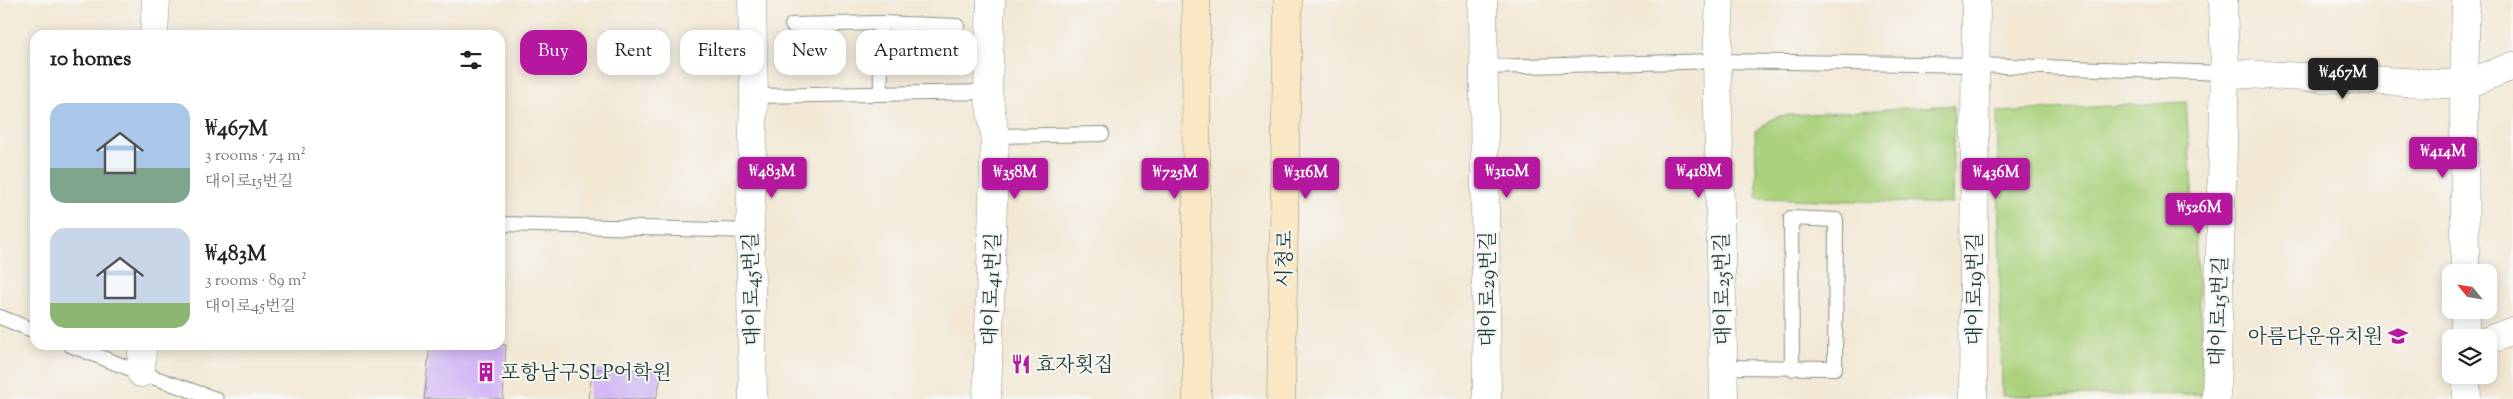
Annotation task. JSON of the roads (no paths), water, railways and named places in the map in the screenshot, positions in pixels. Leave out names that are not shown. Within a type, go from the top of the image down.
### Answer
[{"type":"street","points":[[154,30],[156,0]]},
{"type":"street","name":"대이로45번길","points":[[752,0],[754,96],[750,231],[753,399]]},
{"type":"street","name":"대이로41번길","points":[[987,399],[995,136],[988,92],[991,0]]},
{"type":"street","points":[[1196,0],[1197,399]]},
{"type":"street","name":"시청로","points":[[1281,399],[1288,0]]},
{"type":"street","name":"대이로29번길","points":[[1483,0],[1487,399]]},
{"type":"street","name":"대이로25번길","points":[[1720,0],[1718,61],[1724,399]]},
{"type":"street","name":"대이로19번길","points":[[1974,399],[1976,0]]},
{"type":"street","name":"대이로15번길","points":[[2216,399],[2225,73],[2223,0]]},
{"type":"street","points":[[2465,264],[2464,85],[2466,0]]},
{"type":"street","points":[[2225,73],[2464,85],[2513,66]]},
{"type":"street","points":[[2497,337],[2513,331]]},
{"type":"street","points":[[141,373],[142,350]]},
{"type":"street","points":[[2466,384],[2466,399]]},
{"type":"lane","points":[[880,23],[881,94]]},
{"type":"lane","points":[[792,25],[880,23],[957,26]]},
{"type":"lane","points":[[1485,67],[1718,61],[1976,65],[2225,73]]},
{"type":"lane","points":[[754,96],[988,92]]},
{"type":"lane","points":[[995,136],[1102,134]]},
{"type":"lane","points":[[1724,367],[1792,369],[1835,368],[1836,220],[1791,218],[1792,369]]},
{"type":"lane","points":[[505,224],[750,231]]},
{"type":"lane","points":[[0,317],[30,329]]},
{"type":"lane","points":[[83,350],[216,399]]},
{"type":"place","name":"아름다운유치원","points":[[2398,336]]},
{"type":"place","name":"효자횟집","points":[[1021,364]]},
{"type":"place","name":"포항남구SLP어학원","points":[[486,372]]}]
